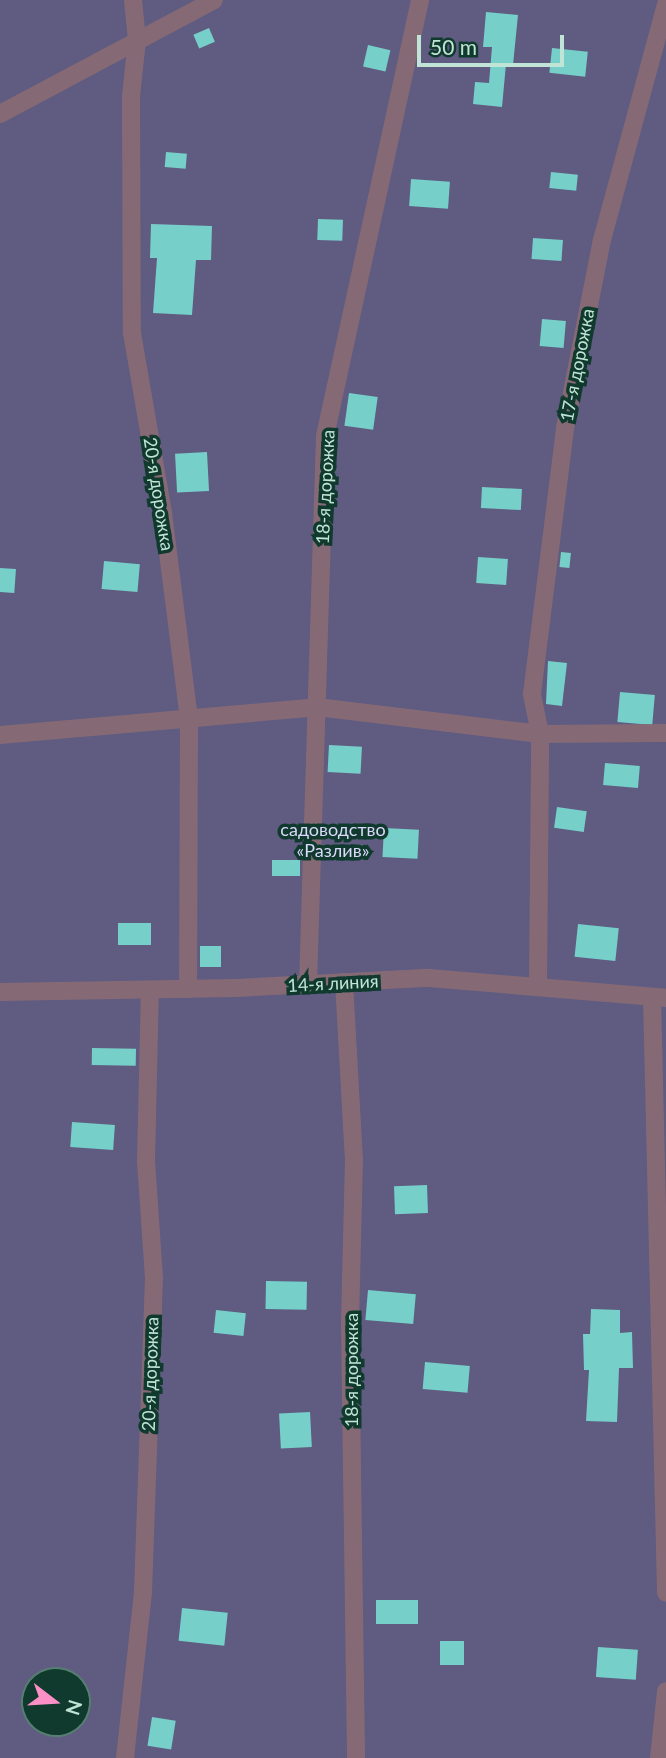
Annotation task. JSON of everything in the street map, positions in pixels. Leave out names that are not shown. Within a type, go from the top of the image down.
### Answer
[{"type":"street","name":"20-я дорожка","points":[[133,0],[137,40],[131,96],[132,333],[163,513],[189,718],[188,989]]},
{"type":"street","points":[[0,114],[214,0]]},
{"type":"street","name":"18-я дорожка","points":[[308,984],[325,436],[420,0]]},
{"type":"street","name":"17-я дорожка","points":[[538,985],[540,734],[532,694],[565,428],[602,240],[666,4]]},
{"type":"street","points":[[0,735],[317,707],[540,734],[665,736]]},
{"type":"street","name":"14-я линия","points":[[0,992],[188,989],[429,978],[538,985],[659,998]]},
{"type":"street","name":"18-я дорожка","points":[[344,982],[354,1159],[350,1325],[356,1758]]},
{"type":"street","name":"20-я дорожка","points":[[125,1758],[143,1591],[153,1291],[146,1161],[150,990]]},
{"type":"street","points":[[659,998],[666,1593]]},
{"type":"street","points":[[659,1758],[666,1691]]},
{"type":"green space","name":"садоводство «Разлив»","points":[[0,0],[666,0],[666,1758],[0,1758]]},
{"type":"building","points":[[486,12],[518,15],[513,65],[506,64],[502,107],[473,104],[475,82],[489,83],[492,47],[483,47]]},
{"type":"building","points":[[209,28],[215,42],[199,48],[193,35]]},
{"type":"building","points":[[368,45],[390,50],[385,72],[363,66]]},
{"type":"building","points":[[552,48],[588,52],[585,77],[549,73]]},
{"type":"building","points":[[166,152],[187,154],[186,169],[165,167]]},
{"type":"building","points":[[551,172],[578,175],[576,191],[549,188]]},
{"type":"building","points":[[411,179],[450,182],[448,209],[409,206]]},
{"type":"building","points":[[318,219],[343,220],[342,241],[317,240]]},
{"type":"building","points":[[151,224],[212,226],[211,260],[196,260],[192,315],[153,313],[157,258],[150,258]]},
{"type":"building","points":[[533,238],[563,240],[561,261],[532,259]]},
{"type":"building","points":[[542,319],[566,321],[564,348],[540,346]]},
{"type":"building","points":[[349,393],[378,397],[373,430],[344,426]]},
{"type":"building","points":[[207,452],[209,491],[177,493],[175,454]]},
{"type":"building","points":[[482,487],[522,489],[521,510],[481,508]]},
{"type":"building","points":[[561,552],[571,553],[569,568],[559,567]]},
{"type":"building","points":[[478,557],[508,559],[506,585],[476,583]]},
{"type":"building","points":[[104,561],[140,564],[137,592],[102,589]]},
{"type":"building","points":[[0,568],[16,569],[14,593],[0,592]]},
{"type":"building","points":[[548,661],[567,663],[562,706],[546,704]]},
{"type":"building","points":[[620,692],[655,695],[652,725],[617,722]]},
{"type":"building","points":[[329,745],[362,747],[361,774],[328,772]]},
{"type":"building","points":[[605,763],[640,766],[638,788],[603,785]]},
{"type":"building","points":[[557,807],[587,811],[584,832],[554,828]]},
{"type":"building","points":[[384,828],[419,830],[417,859],[382,857]]},
{"type":"building","points":[[272,860],[300,860],[300,876],[272,876]]},
{"type":"building","points":[[118,923],[151,923],[151,945],[118,945]]},
{"type":"building","points":[[578,924],[619,928],[615,961],[575,957]]},
{"type":"building","points":[[200,946],[221,946],[221,967],[200,967]]},
{"type":"building","points":[[92,1048],[136,1049],[136,1066],[92,1065]]},
{"type":"building","points":[[72,1122],[115,1125],[113,1150],[70,1147]]},
{"type":"building","points":[[427,1185],[428,1213],[395,1214],[394,1186]]},
{"type":"building","points":[[266,1281],[307,1282],[307,1310],[266,1309]]},
{"type":"building","points":[[368,1290],[416,1294],[413,1324],[365,1320]]},
{"type":"building","points":[[591,1309],[620,1310],[620,1333],[632,1332],[633,1368],[619,1368],[617,1422],[586,1421],[589,1370],[584,1370],[583,1334],[590,1334]]},
{"type":"building","points":[[216,1310],[246,1313],[243,1336],[214,1333]]},
{"type":"building","points":[[425,1362],[470,1366],[467,1393],[423,1389]]},
{"type":"building","points":[[310,1412],[312,1447],[281,1449],[279,1414]]},
{"type":"building","points":[[376,1600],[418,1600],[418,1624],[376,1624]]},
{"type":"building","points":[[182,1608],[228,1613],[224,1646],[179,1641]]},
{"type":"building","points":[[440,1641],[464,1641],[464,1665],[440,1665]]},
{"type":"building","points":[[598,1647],[638,1650],[636,1680],[596,1677]]},
{"type":"building","points":[[152,1717],[176,1721],[171,1749],[147,1746]]}]
